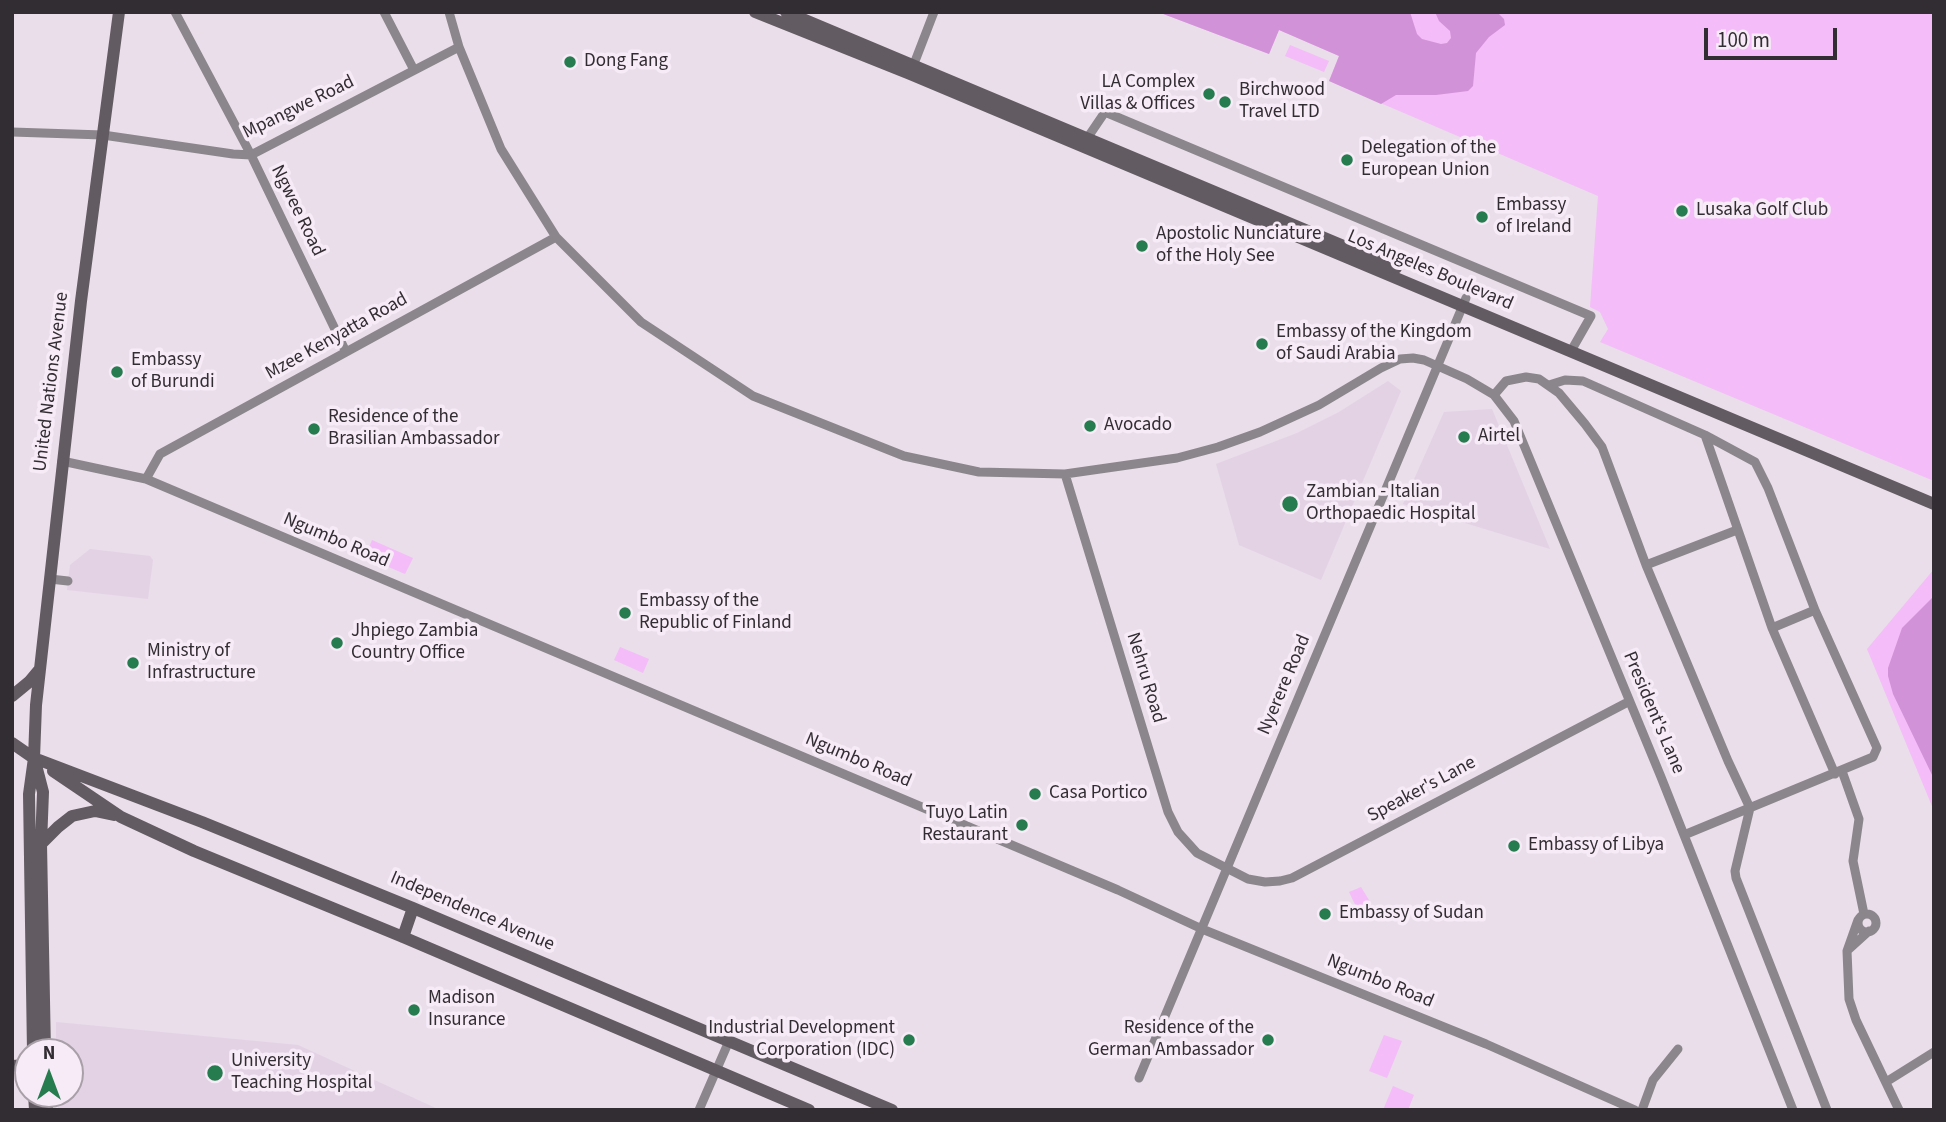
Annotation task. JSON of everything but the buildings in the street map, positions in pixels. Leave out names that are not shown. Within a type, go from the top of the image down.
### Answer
[{"type":"main road","name":"United Nations Avenue","points":[[34,758],[40,669],[62,461],[119,12]]},
{"type":"main road","name":"Los Angeles Boulevard","points":[[755,12],[1088,138],[1464,302]]},
{"type":"main road","name":"Los Angeles Boulevard","points":[[786,12],[912,70],[1573,348],[1934,504]]},
{"type":"main road","name":"Los Angeles Boulevard","points":[[1573,348],[1934,495]]},
{"type":"main road","points":[[12,695],[40,669]]},
{"type":"main road","name":"Independence Avenue","points":[[12,743],[121,817],[194,851],[809,1110]]},
{"type":"main road","points":[[34,758],[43,792],[41,844],[45,1038]]},
{"type":"main road","points":[[33,1038],[29,794],[34,758]]},
{"type":"main road","name":"Independence Avenue","points":[[34,758],[202,822],[413,908],[892,1110]]},
{"type":"main road","points":[[41,844],[65,821],[82,813],[95,811],[121,817]]},
{"type":"main road","points":[[403,937],[413,908]]},
{"type":"street","name":"Ngwee Road","points":[[175,12],[251,155],[346,352]]},
{"type":"street","points":[[384,12],[414,70]]},
{"type":"street","name":"President's Lane","points":[[449,12],[459,47],[501,149],[556,237],[641,323],[753,396],[904,456],[979,472],[1065,474],[1135,466],[1218,447],[1260,432],[1320,405],[1400,359],[1413,358],[1438,366],[1467,379],[1494,396],[1514,421],[1684,835],[1793,1110]]},
{"type":"street","points":[[912,70],[934,12]]},
{"type":"street","name":"Mpangwe Road","points":[[12,132],[103,135],[251,155],[459,47]]},
{"type":"street","points":[[1088,138],[1105,112],[1591,316],[1573,348]]},
{"type":"street","name":"Mzee Kenyatta Road","points":[[146,480],[160,454],[556,237]]},
{"type":"street","name":"Nyerere Road","points":[[1139,1078],[1464,302]]},
{"type":"street","points":[[1494,396],[1506,381],[1526,377],[1539,379],[1566,401],[1602,447],[1646,565],[1750,808],[1735,871],[1736,878],[1827,1110]]},
{"type":"street","points":[[1549,385],[1565,380],[1583,381],[1705,435],[1755,462],[1768,488],[1815,610],[1877,748],[1873,757],[1684,835]]},
{"type":"street","points":[[1705,435],[1772,628],[1859,819],[1853,860],[1861,929],[1869,931]]},
{"type":"street","name":"Ngumbo Road","points":[[62,461],[146,480],[1106,885],[1202,929],[1486,1044],[1635,1110]]},
{"type":"street","name":"Nehru Road","points":[[1065,474],[1168,813],[1189,845],[1227,869]]},
{"type":"street","points":[[1646,565],[1737,530]]},
{"type":"street","points":[[50,579],[68,581]]},
{"type":"street","points":[[1772,628],[1815,610]]},
{"type":"street","name":"Speaker's Lane","points":[[1227,869],[1265,882],[1293,878],[1628,702]]},
{"type":"street","points":[[1847,951],[1875,925],[1875,920],[1869,914],[1861,917],[1847,951],[1849,999],[1856,1020],[1899,1110]]},
{"type":"street","points":[[699,1110],[729,1041]]},
{"type":"street","points":[[1642,1110],[1653,1080],[1678,1049]]},
{"type":"street","points":[[1886,1082],[1934,1052]]},
{"type":"shaded area","name":"Lusaka Golf Club","points":[[1158,12],[1934,12],[1934,481],[1600,342],[1608,329],[1600,312],[1590,307],[1598,196],[1329,81],[1339,56],[1279,30],[1269,54]]},
{"type":"shaded area","points":[[1158,12],[1410,12],[1417,34],[1422,39],[1441,44],[1447,43],[1451,38],[1450,31],[1439,21],[1435,12],[1497,12],[1504,19],[1505,25],[1489,37],[1476,53],[1473,86],[1468,91],[1436,95],[1396,95],[1381,104],[1329,81],[1339,56],[1279,30],[1269,54]]},
{"type":"shaded area","points":[[1290,45],[1329,61],[1324,72],[1285,56]]},
{"type":"shaded area","name":"Zambian - Italian Orthopaedic Hospital","points":[[1388,381],[1401,391],[1321,580],[1239,545],[1216,464],[1297,433],[1339,412]]},
{"type":"shaded area","points":[[1492,409],[1550,549],[1403,504],[1444,412]]},
{"type":"shaded area","points":[[372,540],[413,558],[405,574],[365,557]]},
{"type":"shaded area","points":[[90,549],[150,556],[153,560],[148,599],[67,590],[70,565]]},
{"type":"shaded area","points":[[1934,569],[1934,811],[1867,649]]},
{"type":"shaded area","points":[[1934,596],[1934,779],[1893,694],[1888,668],[1902,628]]},
{"type":"shaded area","points":[[620,647],[649,659],[643,673],[614,660]]},
{"type":"shaded area","points":[[1361,887],[1377,913],[1363,921],[1349,892]]},
{"type":"shaded area","name":"University Teaching Hospital","points":[[56,1022],[298,1045],[440,1110],[58,1110],[84,1108],[84,1038],[56,1038]]},
{"type":"shaded area","points":[[1384,1035],[1402,1041],[1387,1078],[1369,1071]]},
{"type":"shaded area","points":[[1393,1086],[1414,1095],[1408,1110],[1383,1110]]},
{"type":"place","name":"Dong Fang","points":[[570,62]]},
{"type":"place","name":"LA Complex Villas & Offices","points":[[1209,94]]},
{"type":"place","name":"Birchwood Travel LTD","points":[[1225,102]]},
{"type":"place","name":"Delegation of the European Union","points":[[1347,160]]},
{"type":"place","name":"Lusaka Golf Club","points":[[1682,211]]},
{"type":"place","name":"Embassy of Ireland","points":[[1482,217]]},
{"type":"place","name":"Apostolic Nunciature of the Holy See","points":[[1142,246]]},
{"type":"place","name":"Embassy of the Kingdom of Saudi Arabia","points":[[1262,344]]},
{"type":"place","name":"Embassy of Burundi","points":[[117,372]]},
{"type":"place","name":"Avocado","points":[[1090,426]]},
{"type":"place","name":"Residence of the Brasilian Ambassador","points":[[314,429]]},
{"type":"place","name":"Airtel","points":[[1464,437]]},
{"type":"place","name":"Zambian - Italian Orthopaedic Hospital","points":[[1290,504]]},
{"type":"place","name":"Embassy of the Republic of Finland","points":[[625,613]]},
{"type":"place","name":"Jhpiego Zambia Country Office","points":[[337,643]]},
{"type":"place","name":"Ministry of Infrastructure","points":[[133,663]]},
{"type":"place","name":"Casa Portico","points":[[1035,794]]},
{"type":"place","name":"Tuyo Latin Restaurant","points":[[1022,825]]},
{"type":"place","name":"Embassy of Libya","points":[[1514,846]]},
{"type":"place","name":"Embassy of Sudan","points":[[1325,914]]},
{"type":"place","name":"Madison Insurance","points":[[414,1010]]},
{"type":"place","name":"Industrial Development Corporation (IDC)","points":[[909,1040]]},
{"type":"place","name":"Residence of the German Ambassador","points":[[1268,1040]]},
{"type":"place","name":"University Teaching Hospital","points":[[215,1073]]}]
